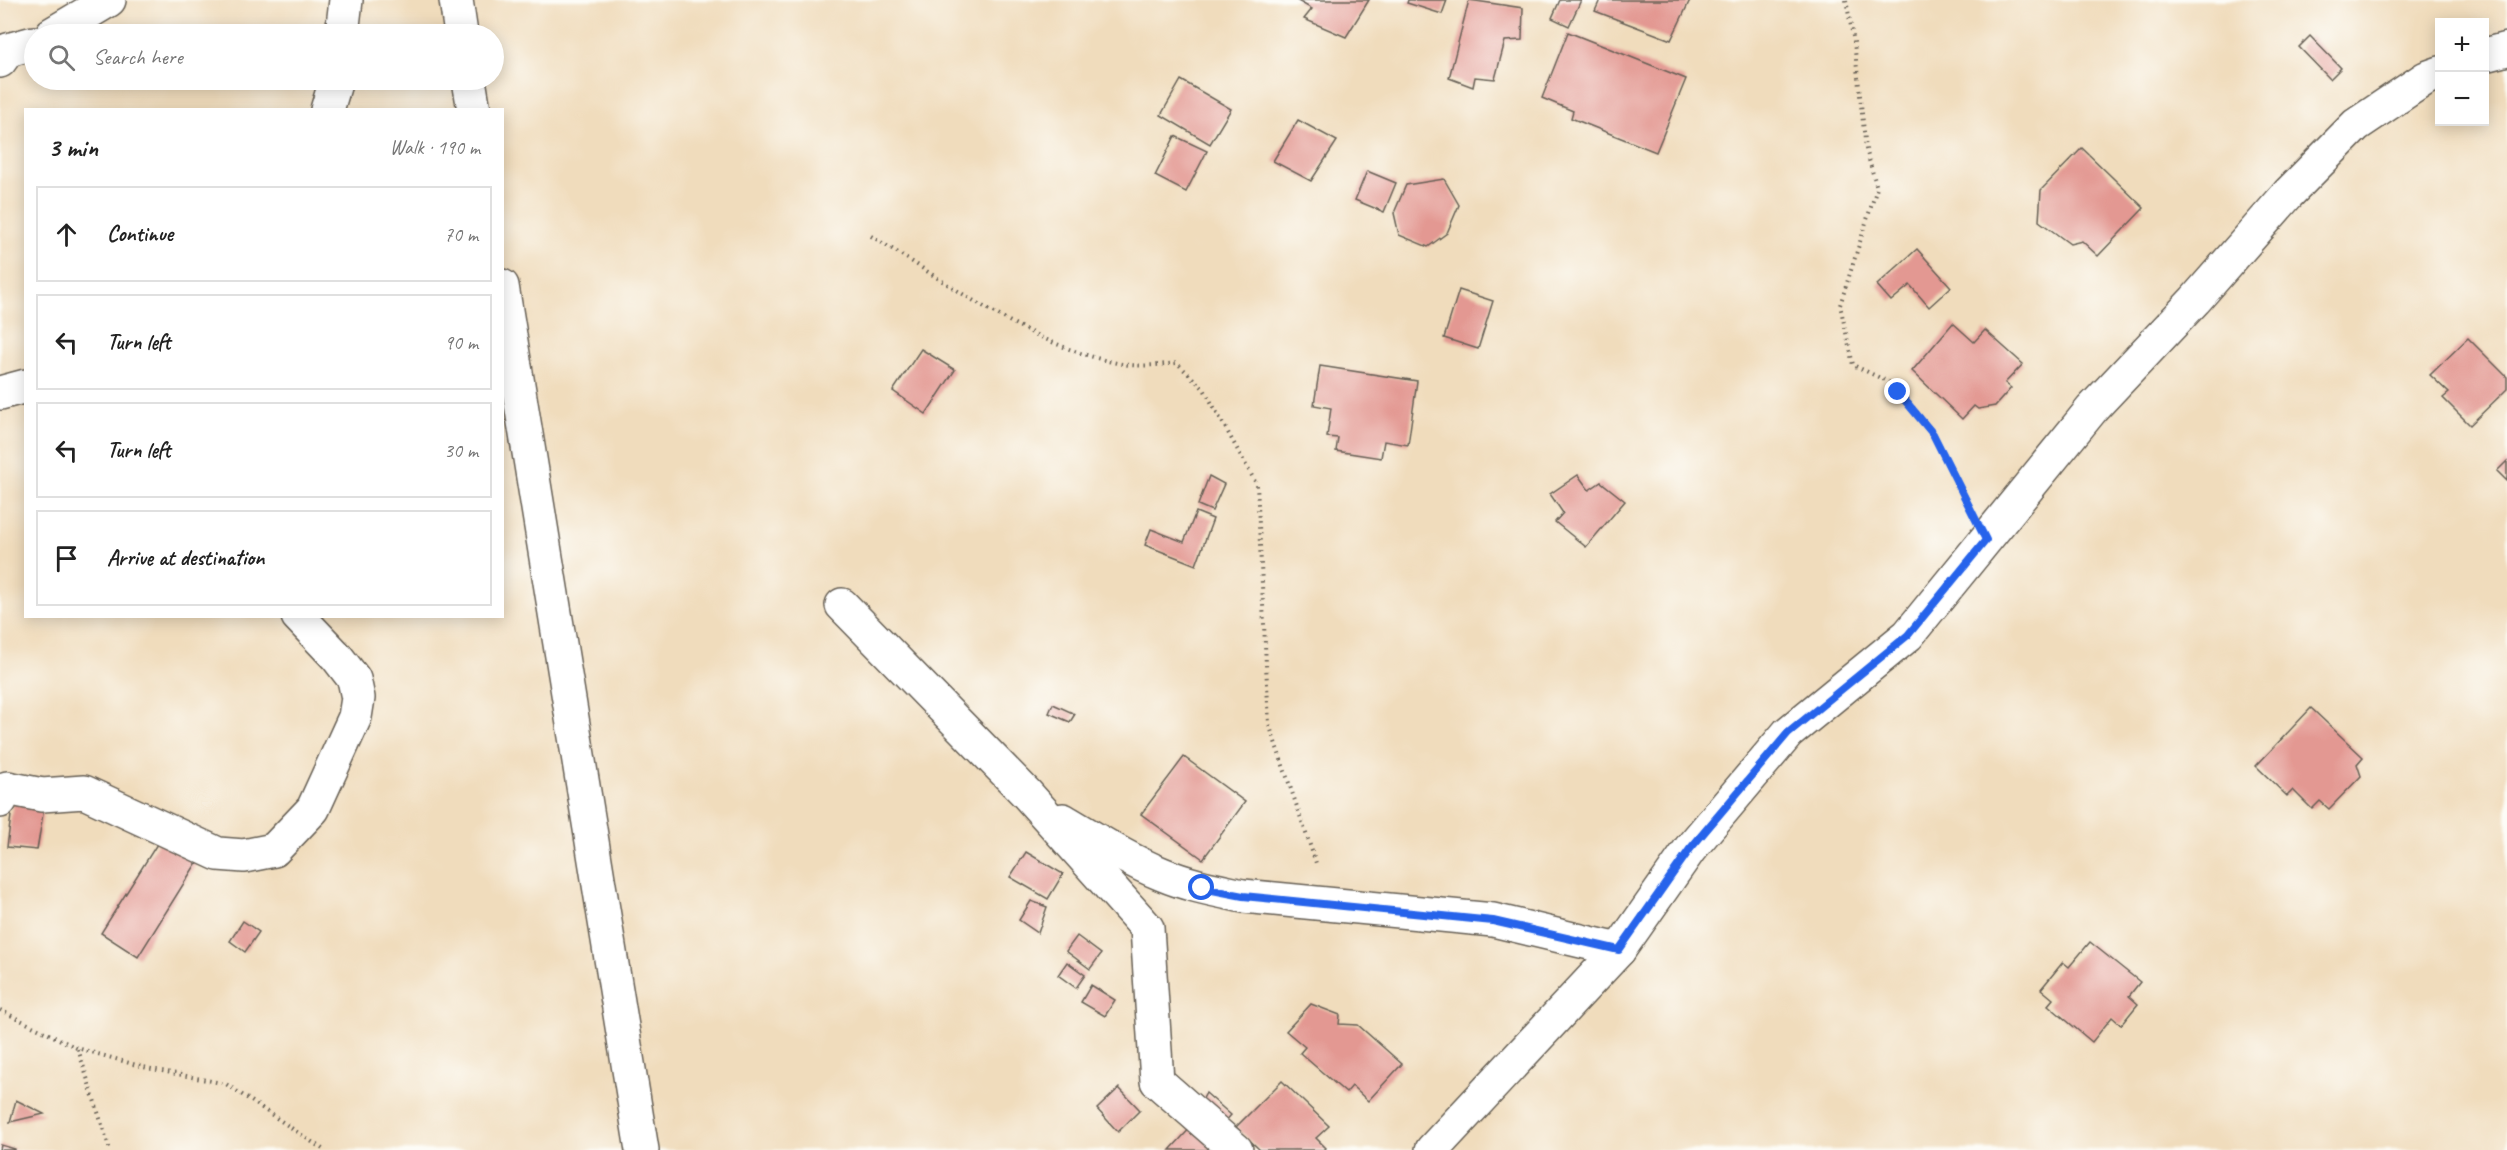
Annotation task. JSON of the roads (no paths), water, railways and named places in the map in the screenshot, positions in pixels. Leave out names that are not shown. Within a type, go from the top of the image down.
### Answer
[{"type":"street","points":[[69,24],[109,0]]},
{"type":"street","points":[[343,24],[346,0]]},
{"type":"street","points":[[456,0],[460,24]]},
{"type":"street","points":[[2489,54],[2507,49]]},
{"type":"street","points":[[1432,1150],[1619,950],[1690,849],[1788,733],[1908,635],[2092,409],[2194,300],[2288,194],[2356,125],[2426,78],[2435,75]]},
{"type":"street","points":[[328,108],[333,90]]},
{"type":"street","points":[[471,90],[474,108]]},
{"type":"street","points":[[504,302],[642,1150]]},
{"type":"street","points":[[0,393],[24,387]]},
{"type":"street","points":[[842,604],[1026,793],[1147,928],[1157,1081],[1236,1150]]},
{"type":"street","points":[[0,801],[7,788],[42,795],[84,792],[218,854],[244,856],[274,850],[313,809],[355,717],[358,698],[354,679],[338,657],[300,618]]},
{"type":"street","points":[[1026,793],[1058,817],[1097,840],[1162,874],[1202,888],[1243,896],[1493,921],[1619,950]]}]
